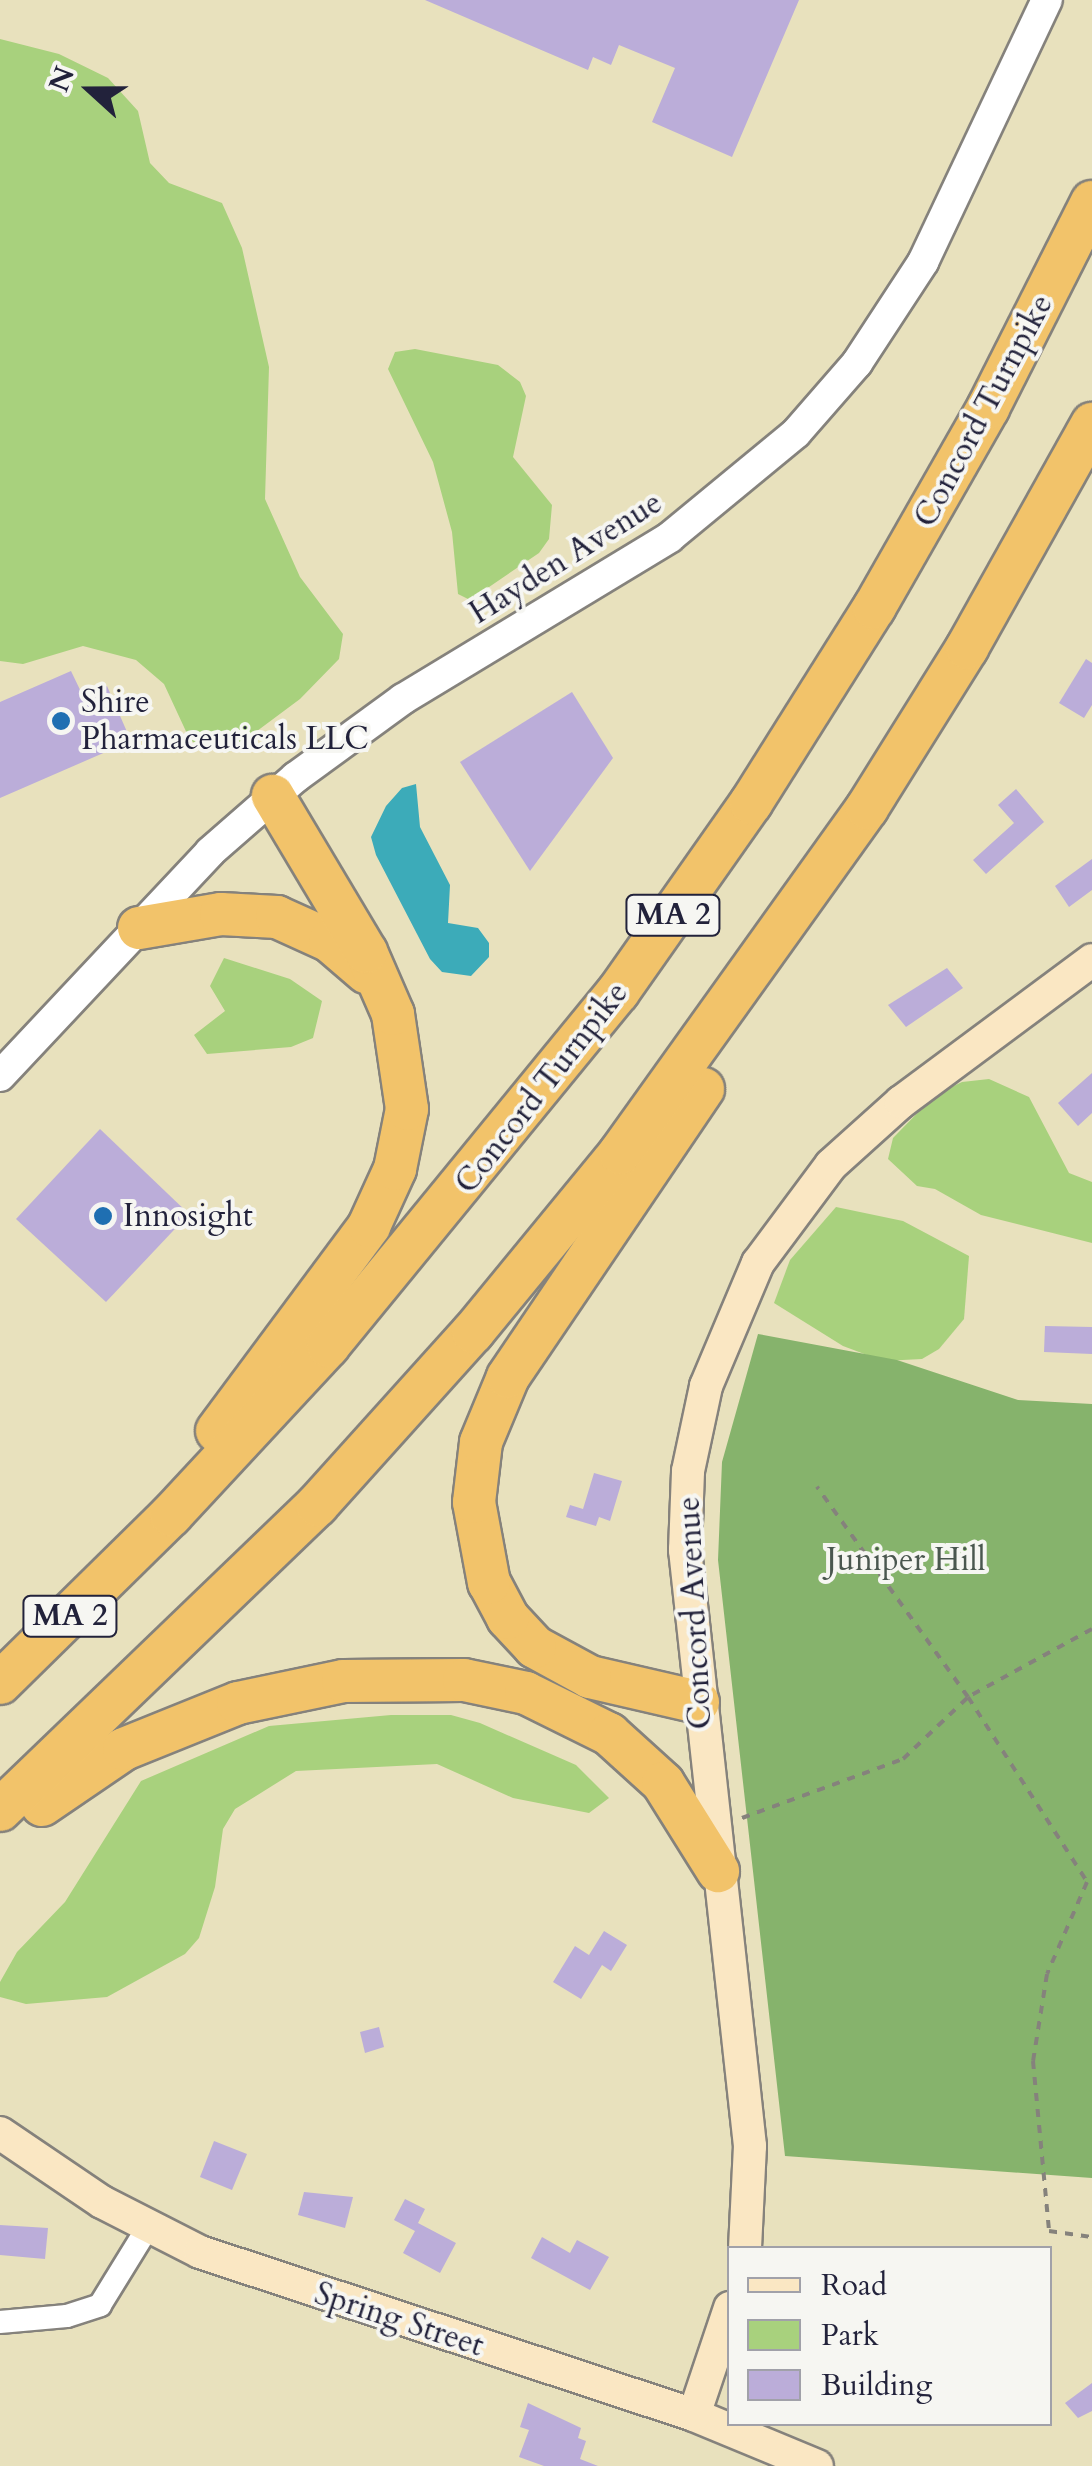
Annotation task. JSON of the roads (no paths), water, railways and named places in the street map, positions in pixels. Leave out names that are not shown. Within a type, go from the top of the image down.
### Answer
[{"type":"highway","name":"Concord Turnpike","points":[[0,1683],[139,1548],[428,1230],[685,898],[913,542],[1092,202]]},
{"type":"highway","name":"MA 2","points":[[0,1810],[210,1614],[422,1392],[632,1138],[788,925],[967,648],[1092,424]]},
{"type":"highway","points":[[139,1548],[202,1450],[354,1249],[391,1182],[406,1121],[406,1070],[393,1014],[366,952],[273,796]]},
{"type":"highway","points":[[140,928],[221,914],[277,917],[330,941],[377,983]]},
{"type":"highway","points":[[698,1702],[590,1677],[525,1638],[485,1571],[476,1473],[486,1427],[508,1377],[744,1030],[788,925]]},
{"type":"highway","points":[[0,1832],[107,1758],[206,1713],[320,1684],[445,1678],[526,1693],[609,1734],[663,1784],[718,1871]]},
{"type":"main road","name":"Concord Avenue","points":[[745,2246],[750,2146],[698,1702],[685,1550],[688,1471],[710,1369],[742,1293],[786,1220],[845,1151],[1092,960]]},
{"type":"main road","name":"Spring Street","points":[[0,2133],[148,2227],[276,2281],[694,2415],[817,2466]]},
{"type":"main road","points":[[694,2415],[727,2317]]},
{"type":"street","name":"Hayden Avenue","points":[[0,1076],[140,928],[273,796],[404,700],[696,519],[796,433],[857,363],[923,262],[1047,0]]},
{"type":"street","points":[[0,2322],[100,2306],[148,2227]]},
{"type":"water","points":[[416,784],[420,827],[450,885],[448,923],[478,928],[489,943],[489,957],[471,976],[442,972],[430,959],[376,855],[371,837],[386,806],[402,788]]},
{"type":"place","name":"Shire Pharmaceuticals LLC","points":[[61,721]]},
{"type":"place","name":"Innosight","points":[[103,1216]]},
{"type":"park label","name":"Juniper Hill","points":[[906,1560]]}]
